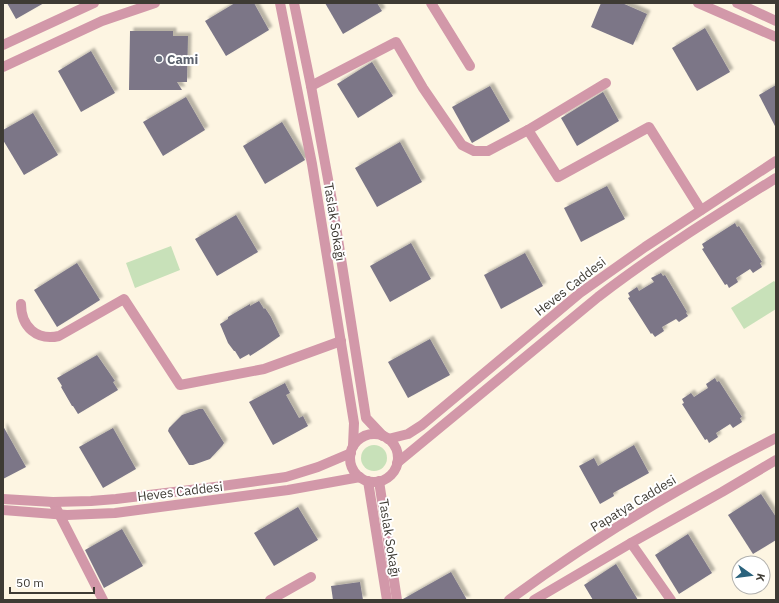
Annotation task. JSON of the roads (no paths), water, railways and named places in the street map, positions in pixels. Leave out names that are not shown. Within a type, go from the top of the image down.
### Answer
[{"type":"street","points":[[3,45],[91,3]]},
{"type":"street","points":[[3,67],[102,21],[155,3]]},
{"type":"street","name":"Taslak Sokağı","points":[[280,3],[312,164],[354,422],[352,450]]},
{"type":"street","name":"Taslak Sokağı","points":[[294,3],[332,201],[366,418],[386,437]]},
{"type":"street","points":[[431,3],[470,66]]},
{"type":"street","points":[[698,3],[776,37]]},
{"type":"street","points":[[737,3],[776,21]]},
{"type":"street","points":[[311,86],[396,42],[423,88],[462,145],[474,151],[488,151],[528,130],[606,83]]},
{"type":"street","points":[[528,130],[558,177],[649,128],[701,210]]},
{"type":"street","name":"Heves Caddesi","points":[[386,437],[408,434],[422,425],[580,293],[645,247],[776,161]]},
{"type":"street","name":"Heves Caddesi","points":[[397,463],[628,273],[686,234],[776,178]]},
{"type":"street","points":[[20,304],[22,316],[30,330],[40,336],[53,337],[59,336],[124,300],[180,385],[264,369],[341,342]]},
{"type":"street","points":[[369,435],[386,437],[396,450],[397,463],[391,475],[379,481],[364,479],[355,472],[352,466],[352,450],[363,437],[369,435]]},
{"type":"street","name":"Papatya Caddesi","points":[[509,600],[556,567],[638,514],[695,481],[776,438]]},
{"type":"street","name":"Heves Caddesi","points":[[3,498],[53,502],[116,499],[286,477],[318,467],[352,450]]},
{"type":"street","points":[[534,600],[630,543],[776,460]]},
{"type":"street","name":"Taslak Sokağı","points":[[364,479],[387,600]]},
{"type":"street","name":"Heves Caddesi","points":[[3,510],[60,515],[122,512],[364,479]]},
{"type":"street","name":"Taslak Sokağı","points":[[379,481],[397,600]]},
{"type":"street","points":[[53,502],[103,600]]},
{"type":"street","points":[[630,543],[671,600]]},
{"type":"street","points":[[270,600],[311,577]]},
{"type":"place","name":"Cami","points":[[159,59]]}]
